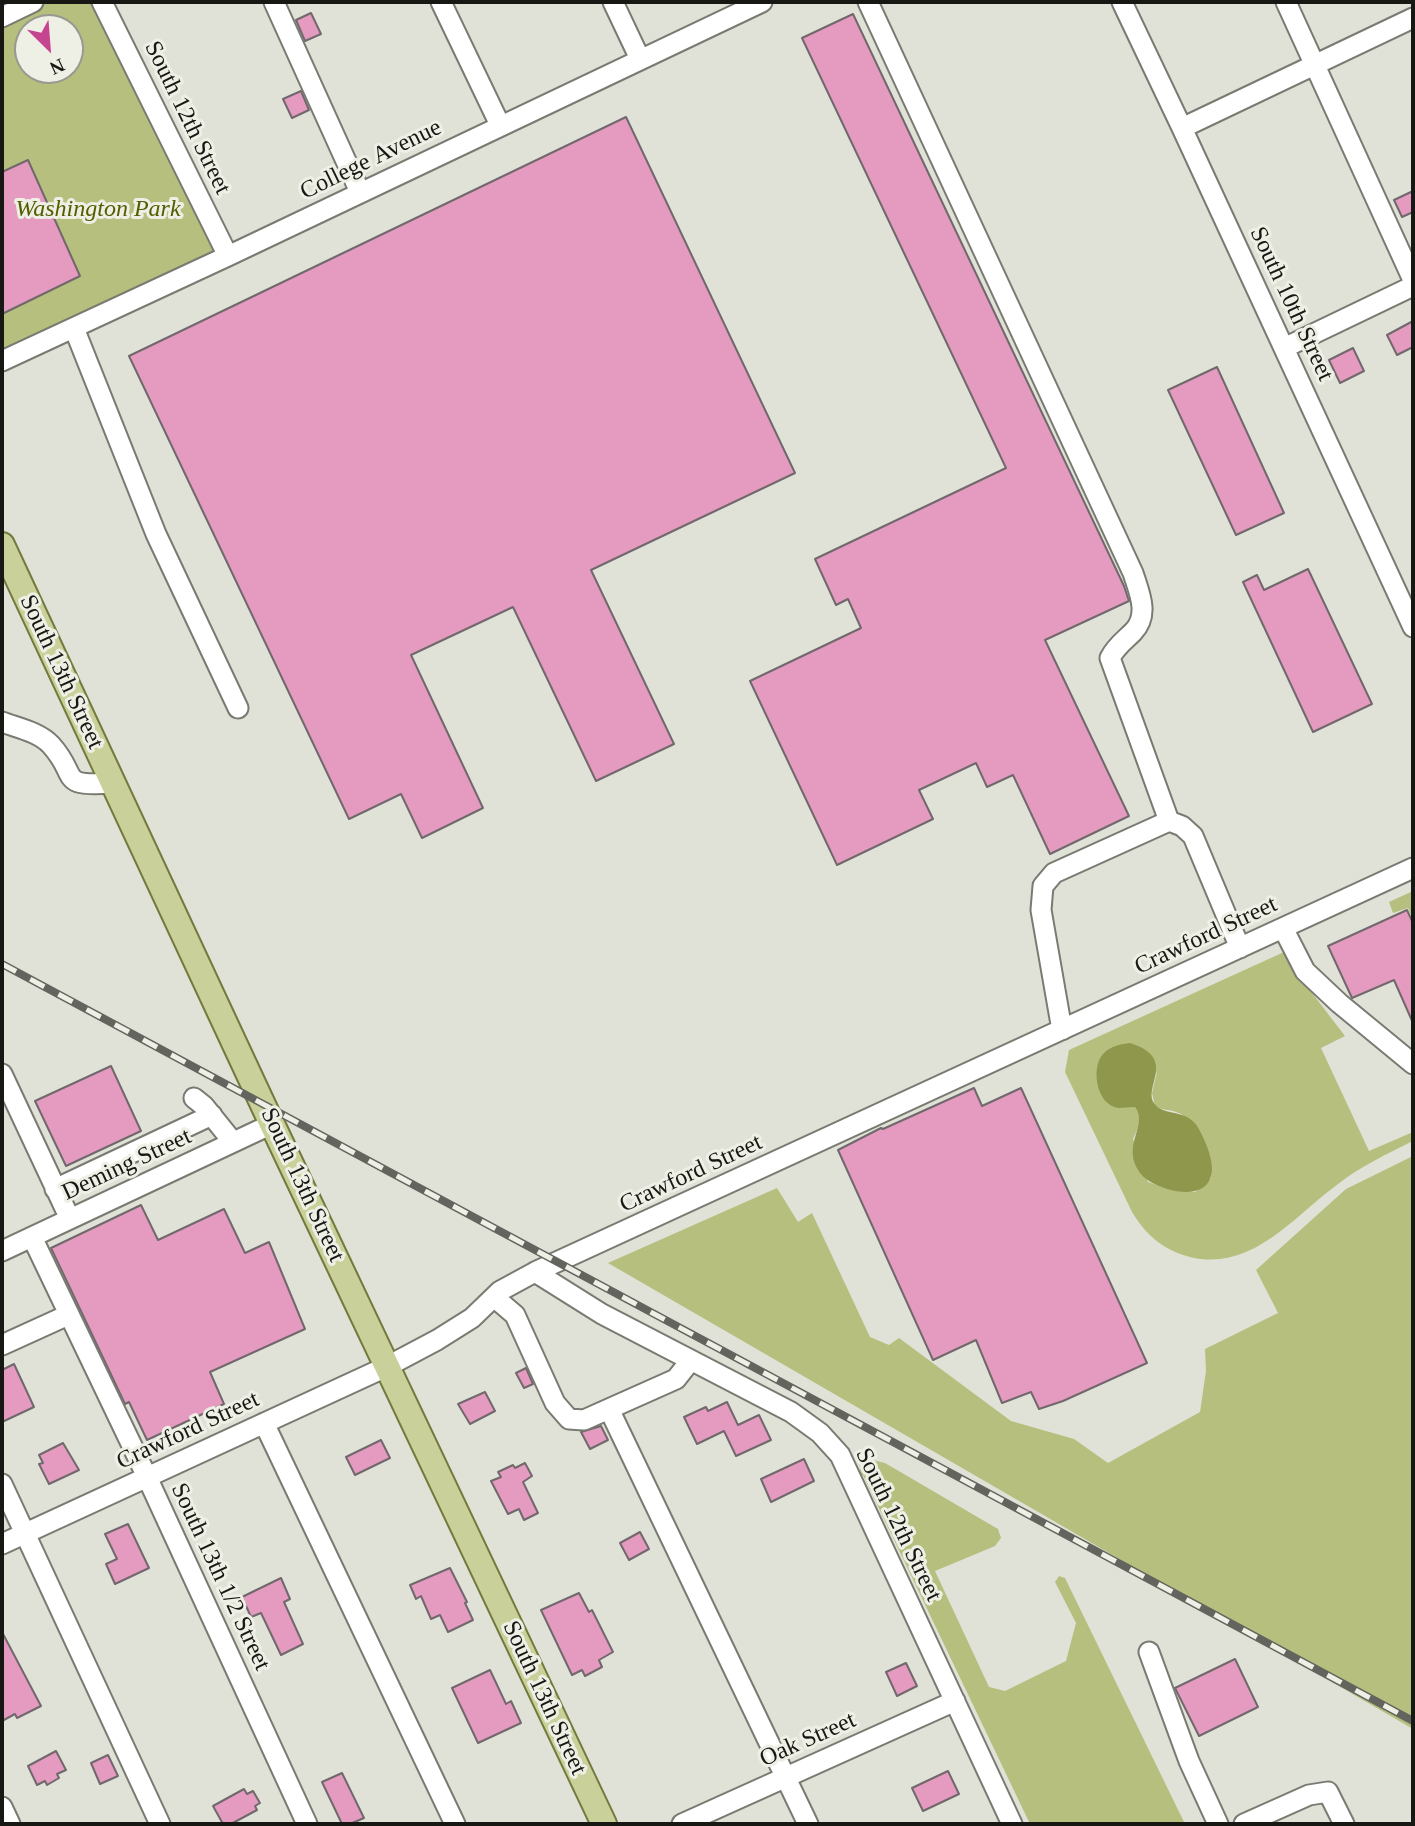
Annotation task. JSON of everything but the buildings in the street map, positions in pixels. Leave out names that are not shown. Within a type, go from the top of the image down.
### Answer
[{"type":"main road","name":"South 13th Street","points":[[2,545],[272,1124],[604,1824]]},
{"type":"street","points":[[2,17],[33,2]]},
{"type":"street","name":"South 12th Street","points":[[102,2],[228,256]]},
{"type":"street","points":[[274,2],[360,192]]},
{"type":"street","points":[[441,2],[500,125]]},
{"type":"street","points":[[613,2],[640,59]]},
{"type":"street","name":"College Avenue","points":[[2,361],[762,2]]},
{"type":"street","points":[[868,2],[1133,573],[1142,601],[1142,618],[1135,631],[1114,650],[1110,658],[1169,821]]},
{"type":"street","name":"South 10th Street","points":[[1122,2],[1413,627]]},
{"type":"street","points":[[1286,2],[1413,280]]},
{"type":"street","points":[[1182,128],[1413,18]]},
{"type":"street","points":[[1284,348],[1413,286]]},
{"type":"street","points":[[74,328],[156,534],[238,708]]},
{"type":"street","points":[[2,722],[41,736],[51,745],[69,776],[75,781],[88,785],[113,783]]},
{"type":"street","points":[[1062,1030],[1041,910],[1043,886],[1054,873],[1169,821],[1182,826],[1193,836],[1240,948]]},
{"type":"street","name":"Crawford Street","points":[[2,1544],[388,1366],[472,1318],[494,1297],[535,1272],[1413,868]]},
{"type":"street","points":[[1283,928],[1305,971],[1413,1065]]},
{"type":"street","points":[[2,1074],[70,1219]]},
{"type":"street","points":[[194,1098],[212,1115],[233,1142]]},
{"type":"street","points":[[55,1189],[212,1115]]},
{"type":"street","name":"Deming Street","points":[[2,1251],[272,1124]]},
{"type":"street","name":"South 13th 1/2 Street","points":[[32,1237],[147,1477],[307,1824]]},
{"type":"street","name":"South 12th Street","points":[[535,1272],[602,1314],[791,1412],[820,1433],[840,1455],[1012,1824]]},
{"type":"street","points":[[494,1297],[515,1315],[555,1403],[569,1419],[584,1420],[676,1379],[691,1360]]},
{"type":"street","points":[[2,1345],[68,1315]]},
{"type":"street","points":[[609,1409],[808,1824]]},
{"type":"street","points":[[264,1423],[455,1824]]},
{"type":"street","points":[[2,1484],[160,1824]]},
{"type":"street","points":[[1149,1651],[1189,1761],[1218,1824]]},
{"type":"street","name":"Oak Street","points":[[682,1824],[955,1701]]},
{"type":"street","points":[[1244,1824],[1309,1795],[1328,1792],[1344,1824]]},
{"type":"street","points":[[2,1807],[10,1824]]},
{"type":"green space","name":"Washington Park","points":[[34,2],[102,2],[228,256],[2,361],[2,17]]},
{"type":"green space","points":[[1413,891],[1413,919],[1408,908],[1393,913],[1389,902]]},
{"type":"green space","points":[[1284,952],[1345,1036],[1321,1048],[1369,1151],[1413,1132],[1413,1141],[1347,1178],[1288,1226],[1252,1249],[1233,1257],[1212,1260],[1190,1257],[1156,1240],[1132,1212],[1065,1072],[1069,1050]],"holes":[[[1157,1072],[1152,1093],[1155,1106],[1185,1116],[1204,1139],[1210,1159],[1211,1178],[1195,1192],[1168,1189],[1148,1182],[1133,1139],[1139,1115],[1135,1107],[1125,1106]]]},
{"type":"green space","points":[[1413,1156],[1413,1729],[608,1263],[777,1188],[798,1222],[812,1213],[870,1337],[889,1345],[899,1338],[1011,1421],[1074,1439],[1108,1463],[1200,1412],[1206,1371],[1205,1349],[1278,1313],[1256,1270],[1346,1189]]},
{"type":"green space","points":[[868,1459],[885,1463],[998,1529],[1001,1538],[995,1546],[935,1571],[989,1687],[1005,1691],[1066,1661],[1076,1623],[1055,1582],[1059,1576],[1065,1578],[1185,1824],[1030,1824],[863,1475],[860,1477],[859,1471]]},
{"type":"shaded area","points":[[1130,1043],[1144,1049],[1156,1064],[1152,1089],[1154,1103],[1164,1110],[1190,1119],[1203,1138],[1210,1156],[1212,1174],[1205,1186],[1197,1190],[1187,1192],[1165,1188],[1140,1173],[1133,1154],[1139,1121],[1135,1107],[1111,1106],[1100,1093],[1097,1067],[1100,1059],[1110,1049]]},
{"type":"railway","points":[[2,964],[1413,1721]]}]
